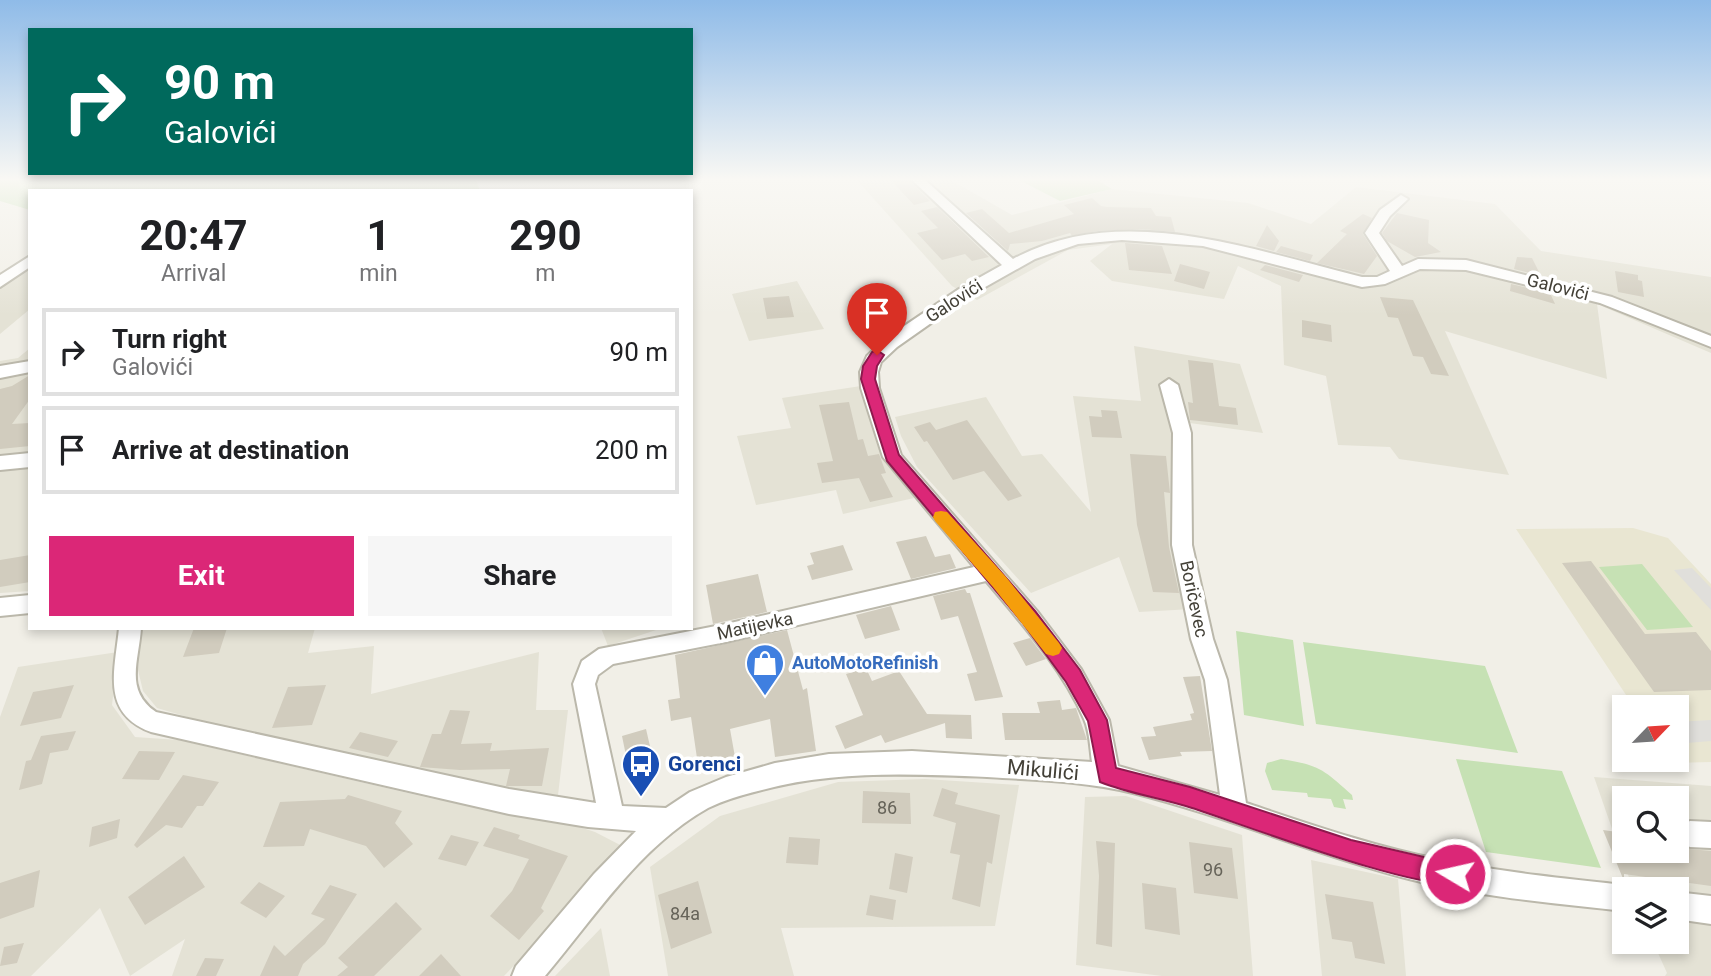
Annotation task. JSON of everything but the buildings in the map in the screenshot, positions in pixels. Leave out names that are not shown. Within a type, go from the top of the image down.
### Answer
[{"type":"street","points":[[966,225],[1011,266]]},
{"type":"street","points":[[1378,225],[1373,233],[1398,271]]},
{"type":"street","name":"Galovići","points":[[1107,776],[1097,720],[1083,691],[1038,628],[892,457],[879,420],[869,372],[873,360],[891,343],[965,292],[1011,266],[1069,242],[1122,236],[1210,243],[1362,282],[1380,281],[1398,271],[1426,262],[1466,265],[1606,300],[1711,342]]},
{"type":"street","points":[[0,282],[28,261]]},
{"type":"street","points":[[0,372],[28,366]]},
{"type":"street","name":"Boričevec","points":[[1170,385],[1182,433],[1182,545],[1202,639],[1216,680],[1235,812]]},
{"type":"street","points":[[0,463],[28,460]]},
{"type":"street","name":"Matijevka","points":[[612,817],[584,684],[584,676],[596,662],[618,654],[726,633],[990,572]]},
{"type":"street","points":[[0,607],[28,604]]},
{"type":"street","points":[[130,630],[124,693],[132,710],[150,721],[324,758],[460,793],[612,817],[667,820]]},
{"type":"street","name":"Mikulići","points":[[526,976],[638,846],[667,820],[693,803],[723,790],[820,765],[941,762],[1035,767],[1107,776],[1235,812],[1351,851],[1414,867],[1612,896]]},
{"type":"street","points":[[1689,907],[1711,910]]},
{"type":"shaded area","points":[[897,225],[1515,225],[1541,251],[1711,277],[1711,353],[1597,304],[1607,379],[1445,331],[1509,475],[1399,459],[1390,447],[1338,445],[1326,376],[1284,365],[1281,286],[1238,266],[1224,299],[1112,281],[1090,261],[1112,244],[1068,250],[977,300],[952,286]]},
{"type":"shaded area","points":[[28,265],[28,311],[0,334],[0,274]]},
{"type":"shaded area","points":[[797,281],[824,329],[749,341],[732,294]]},
{"type":"shaded area","points":[[1134,346],[1240,364],[1263,433],[1175,421],[1192,609],[1139,612],[1119,557],[1031,593],[917,467],[901,436],[895,417],[986,397],[1022,456],[1042,454],[1091,512],[1073,396],[1141,401]]},
{"type":"shaded area","points":[[28,350],[28,591],[0,593],[0,361],[18,358]]},
{"type":"shaded area","points":[[861,386],[885,454],[914,498],[843,514],[836,490],[756,505],[737,436],[791,428],[782,398]]},
{"type":"shaded area","points":[[1633,528],[1668,538],[1711,584],[1711,762],[1689,763],[1689,695],[1626,695],[1516,529]]},
{"type":"shaded area","points":[[1692,568],[1711,588],[1711,610],[1674,570]]},
{"type":"shaded area","points":[[141,630],[314,630],[308,653],[374,646],[371,694],[539,652],[536,710],[568,710],[558,795],[493,786],[242,733],[157,708],[143,691],[138,670]]},
{"type":"shaded area","points":[[602,630],[656,630],[608,646]]},
{"type":"shaded area","points":[[118,652],[112,705],[135,737],[179,740],[434,799],[526,810],[595,832],[626,848],[504,976],[172,976],[185,939],[130,976],[100,908],[31,976],[0,976],[0,717],[18,667]]},
{"type":"shaded area","points":[[1711,720],[1711,741],[1689,743],[1689,721]]},
{"type":"shaded area","points":[[1594,777],[1711,786],[1711,976],[1665,976],[1667,973],[1658,954],[1689,954],[1689,877],[1629,877],[1624,863],[1689,863],[1689,786],[1612,786],[1612,829]]},
{"type":"shaded area","points":[[925,779],[1019,785],[995,926],[781,928],[794,976],[668,976],[650,867],[720,816],[838,782]]},
{"type":"shaded area","points":[[1126,796],[1242,835],[1253,976],[1162,976],[1076,965],[1085,797]]},
{"type":"shaded area","points":[[1311,860],[1398,879],[1406,976],[1322,976]]},
{"type":"shaded area","points":[[601,928],[610,976],[555,976]]},
{"type":"green space","points":[[1642,564],[1693,627],[1647,630],[1599,567]]},
{"type":"green space","points":[[1236,631],[1293,640],[1304,726],[1244,715]]},
{"type":"green space","points":[[1303,642],[1485,666],[1518,753],[1316,724]]},
{"type":"green space","points":[[1281,759],[1321,770],[1352,795],[1353,800],[1343,799],[1346,809],[1334,807],[1331,799],[1308,797],[1307,793],[1272,790],[1265,771],[1267,763]]},
{"type":"green space","points":[[1456,759],[1562,771],[1601,868],[1486,852]]},
{"type":"slow traffic","points":[[941,517],[1000,582],[1053,648]]},
{"type":"place","name":"AutoMotoRefinish","points":[[765,697]]},
{"type":"place","name":"Gorenci","points":[[641,798]]},
{"type":"route","points":[[877,355],[870,366],[868,379],[892,457],[1028,617],[1073,676],[1097,720],[1107,776],[1190,797],[1351,851],[1455,874]]}]
